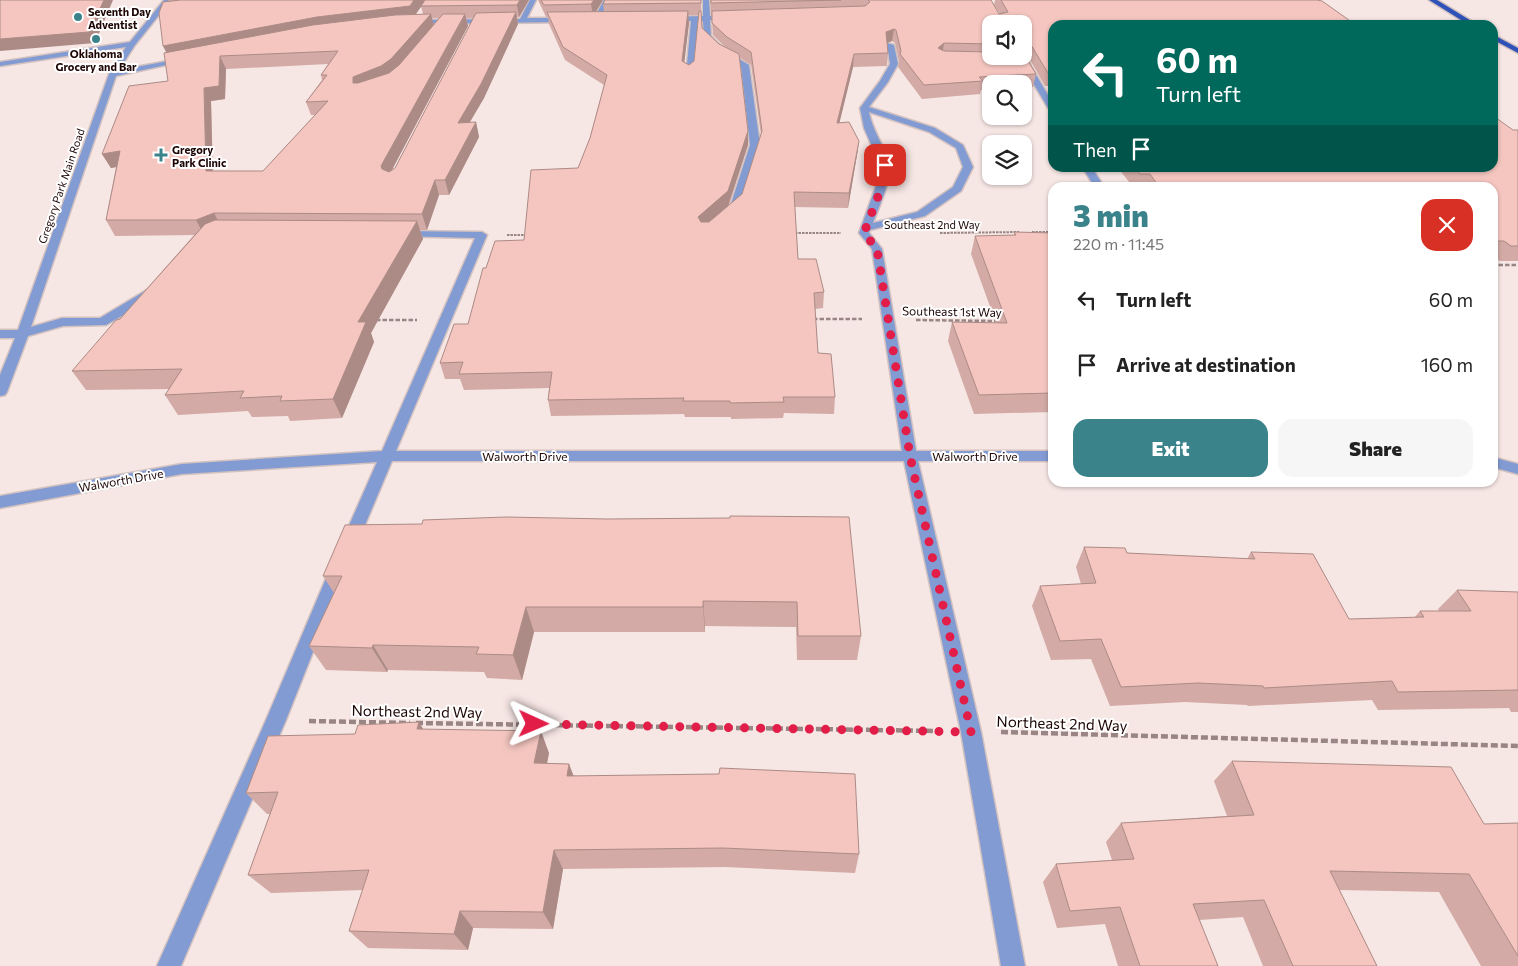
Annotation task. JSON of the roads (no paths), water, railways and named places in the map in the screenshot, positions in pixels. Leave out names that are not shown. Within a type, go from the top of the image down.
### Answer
[{"type":"main road","points":[[1432,0],[1466,20]]},
{"type":"main road","points":[[1498,39],[1518,50]]},
{"type":"street","name":"Gregory Park Main Road","points":[[0,392],[23,334],[113,74],[132,44],[165,11],[168,0]]},
{"type":"street","points":[[522,21],[533,0]]},
{"type":"street","points":[[597,20],[607,0]]},
{"type":"street","points":[[706,0],[705,19],[707,37],[723,53],[745,65],[755,146],[735,208],[720,220]]},
{"type":"street","points":[[416,22],[420,15]]},
{"type":"street","points":[[666,19],[745,18]]},
{"type":"street","points":[[689,74],[695,19]]},
{"type":"street","points":[[406,23],[443,22],[473,26],[522,21],[578,20]]},
{"type":"street","points":[[588,20],[607,20]]},
{"type":"street","points":[[437,29],[443,22]]},
{"type":"street","points":[[0,64],[132,44]]},
{"type":"street","points":[[865,230],[882,186],[885,165],[868,128],[864,108],[884,82],[894,64],[890,45]]},
{"type":"street","points":[[113,74],[198,57]]},
{"type":"street","points":[[1024,65],[1048,102]]},
{"type":"street","points":[[864,108],[932,130],[960,147],[968,167],[957,189],[921,214],[865,230]]},
{"type":"street","points":[[865,230],[877,249],[910,456],[971,732],[1013,966]]},
{"type":"street","points":[[170,966],[276,720],[385,456],[448,319],[482,235],[392,234]]},
{"type":"street","points":[[0,334],[23,334],[62,322],[102,322],[144,298],[158,284]]},
{"type":"street","name":"Walworth Drive","points":[[0,502],[182,469],[385,456],[1048,456]]},
{"type":"street","points":[[1498,463],[1518,469]]},
{"type":"place","name":"Seventh Day Adventist","points":[[78,17]]},
{"type":"place","name":"Oklahoma Grocery and Bar","points":[[96,39]]},
{"type":"place","name":"Gregory Park Clinic","points":[[161,155]]}]
